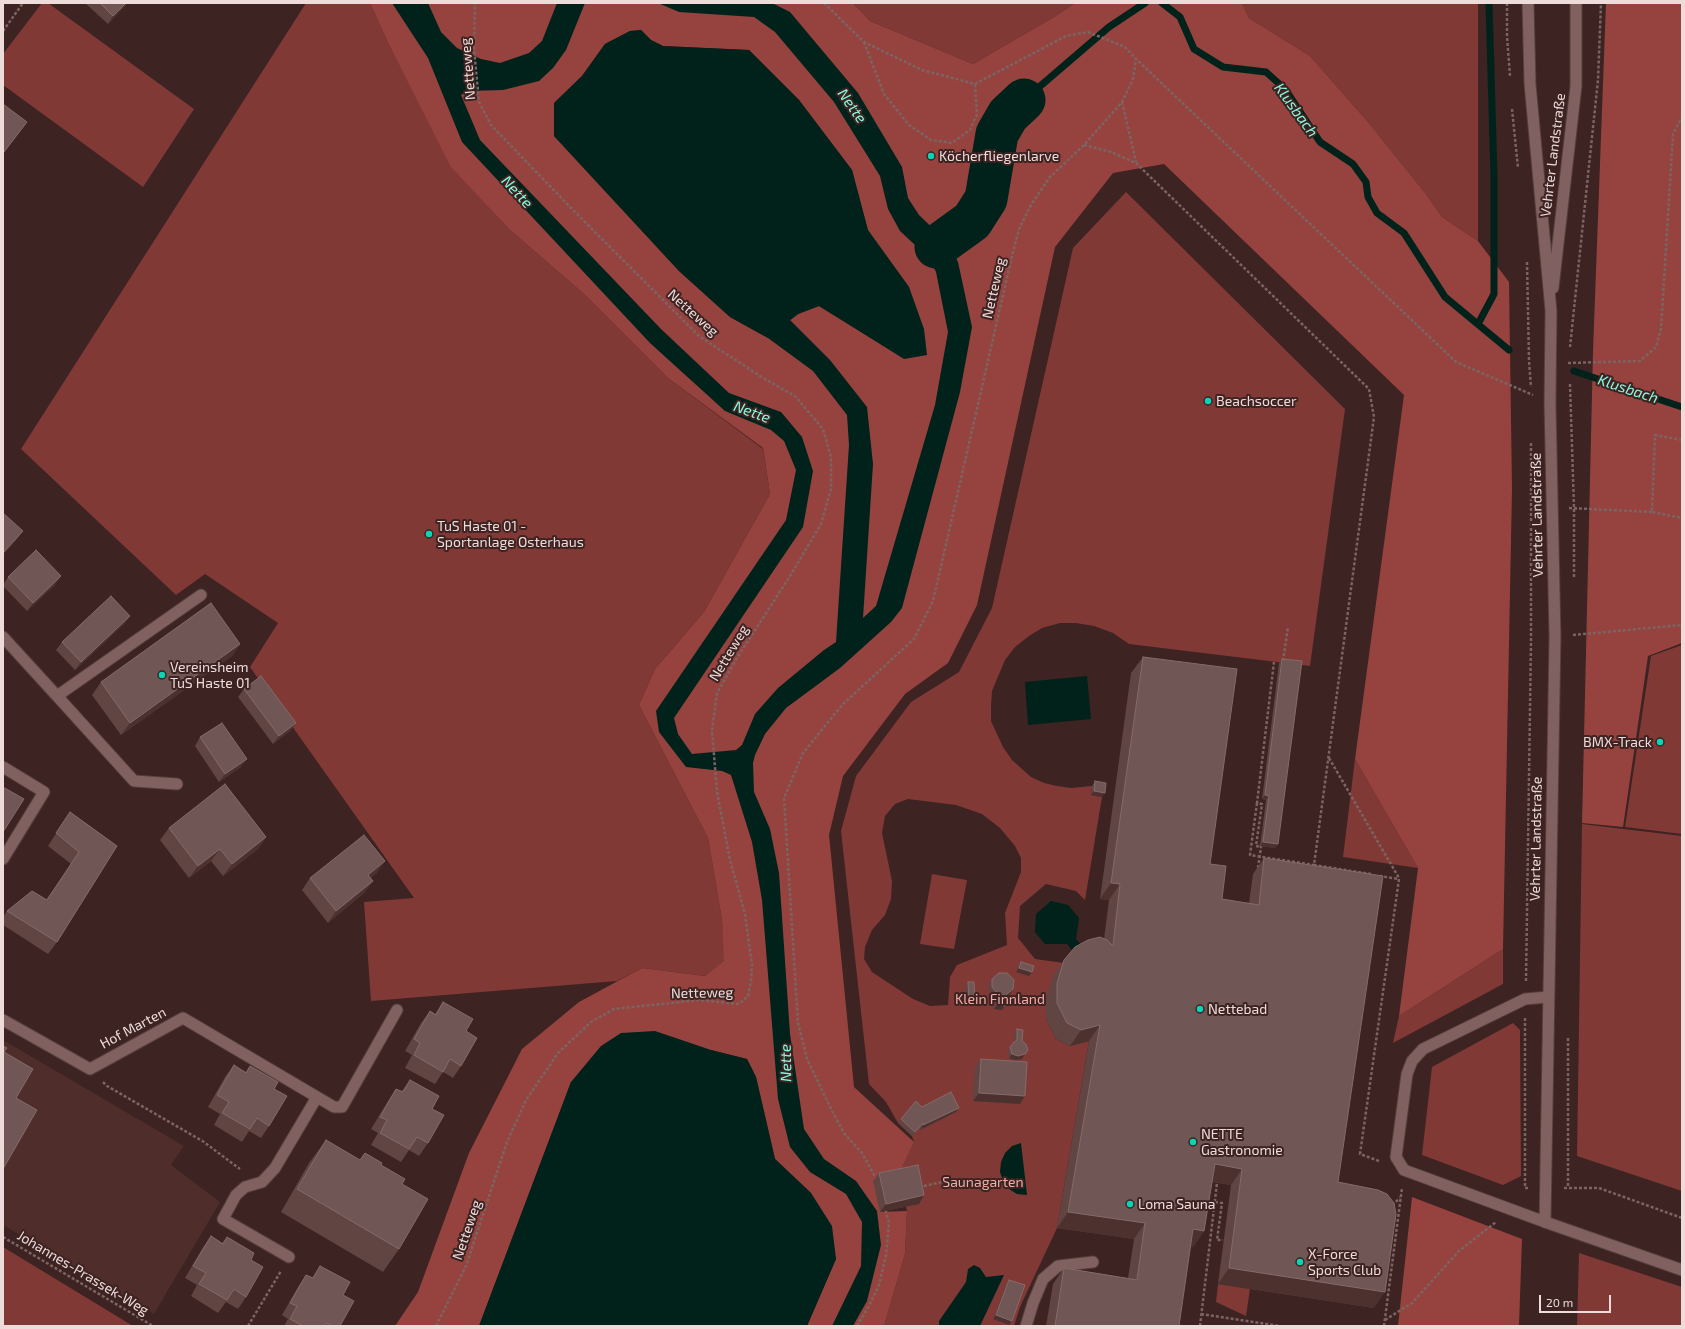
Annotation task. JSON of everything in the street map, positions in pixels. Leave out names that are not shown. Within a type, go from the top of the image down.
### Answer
[{"type":"main road","name":"Vehrter Landstraße","points":[[1528,3],[1530,84],[1550,311],[1550,403],[1555,637],[1545,1222]]},
{"type":"main road","name":"Vehrter Landstraße","points":[[1550,311],[1576,86],[1576,3]]},
{"type":"main road","points":[[57,696],[200,595]]},
{"type":"main road","points":[[3,637],[134,781],[177,784]]},
{"type":"main road","points":[[3,767],[44,792],[3,859]]},
{"type":"main road","points":[[1548,997],[1525,999],[1423,1048],[1412,1061],[1407,1074],[1396,1157],[1404,1170],[1545,1222],[1682,1270]]},
{"type":"main road","name":"Hof Marten","points":[[90,1069],[183,1018],[334,1107],[342,1107],[397,1010]]},
{"type":"main road","points":[[3,1020],[90,1069]]},
{"type":"main road","points":[[289,1257],[223,1219],[236,1195],[245,1188],[262,1182],[276,1168],[317,1097]]},
{"type":"main road","points":[[1026,1326],[1032,1303],[1043,1279],[1058,1266],[1093,1262]]},
{"type":"path","points":[[3,31],[23,3]]},
{"type":"path","name":"Netteweg","points":[[436,1326],[466,1266],[507,1142],[526,1100],[558,1053],[591,1022],[614,1009],[699,1000],[739,1004],[748,996],[752,965],[745,914],[730,860],[717,792],[712,730],[717,693],[737,658],[790,576],[821,524],[831,489],[831,457],[824,429],[795,396],[763,378],[699,336],[573,210],[491,125],[479,102],[474,48],[475,3]]},
{"type":"path","points":[[824,3],[864,42],[922,70],[975,84],[1066,36],[1088,32],[1125,47],[1456,362],[1550,403],[1571,405]]},
{"type":"path","points":[[1507,3],[1507,36],[1510,82]]},
{"type":"path","points":[[1570,347],[1598,80],[1601,3]]},
{"type":"path","points":[[864,42],[884,94],[908,125],[931,140],[952,143],[970,130],[977,114],[975,84]]},
{"type":"path","name":"Netteweg","points":[[879,1186],[862,1153],[844,1133],[832,1111],[808,1059],[798,1023],[784,798],[803,754],[843,704],[914,639],[933,601],[1019,229],[1030,205],[1049,178],[1084,145],[1122,102],[1134,79],[1136,59]]},
{"type":"path","points":[[1122,102],[1136,163]]},
{"type":"path","points":[[1512,105],[1518,172]]},
{"type":"path","points":[[1570,355],[1569,363],[1640,361],[1656,347],[1661,329],[1673,134],[1682,117]]},
{"type":"path","points":[[1084,145],[1111,152],[1136,163],[1369,389],[1374,416],[1314,865]]},
{"type":"path","points":[[1526,254],[1528,361],[1531,402]]},
{"type":"path","points":[[1652,512],[1655,435],[1682,440]]},
{"type":"path","points":[[1525,1188],[1525,999],[1531,641],[1531,442]]},
{"type":"path","points":[[1531,505],[1652,512],[1682,518]]},
{"type":"path","points":[[1531,641],[1555,637],[1682,625]]},
{"type":"path","points":[[1283,663],[1288,628]]},
{"type":"path","points":[[1274,662],[1250,855],[1399,879]]},
{"type":"path","points":[[1328,758],[1399,879],[1360,1154],[1404,1170],[1384,1326]]},
{"type":"path","points":[[1257,803],[1262,804],[1256,846],[1261,847]]},
{"type":"path","points":[[1257,874],[1262,839]]},
{"type":"path","points":[[90,1069],[107,1086],[204,1142],[244,1173],[254,1185]]},
{"type":"path","points":[[916,1188],[956,1179]]},
{"type":"path","points":[[1200,1326],[1217,1183]]},
{"type":"path","points":[[1568,1188],[1599,1188],[1682,1218]]},
{"type":"path","points":[[1390,1206],[1400,1197]]},
{"type":"path","points":[[857,1326],[879,1285],[886,1254],[889,1223],[883,1200]]},
{"type":"path","points":[[1214,1202],[1222,1203],[1217,1240]]},
{"type":"path","points":[[1384,1320],[1412,1303],[1459,1251],[1497,1222],[1507,1208]]},
{"type":"path","name":"Johannes-Prassek-Weg","points":[[3,1237],[153,1326]]},
{"type":"path","points":[[1210,1240],[1223,1240]]},
{"type":"path","points":[[248,1326],[289,1257]]},
{"type":"path","points":[[1201,1314],[1280,1326]]},
{"type":"shaded area","points":[[370,3],[853,3],[870,21],[973,64],[1054,17],[1075,3],[1242,3],[1249,18],[1310,56],[1368,122],[1426,194],[1442,217],[1478,241],[1509,282],[1512,489],[1503,949],[1399,1016],[1418,868],[1355,759],[1404,395],[1164,164],[1113,173],[1055,247],[977,605],[948,663],[905,694],[843,776],[829,835],[854,1087],[914,1142],[880,1212],[907,1211],[905,1254],[884,1326],[807,1326],[836,1259],[811,1193],[775,1159],[756,1077],[747,1059],[711,1050],[571,1082],[479,1326],[395,1326],[418,1292],[469,1153],[522,1049],[579,1002],[642,968],[705,976],[724,961],[722,920],[708,838],[639,705],[655,669],[704,612],[770,494],[763,448],[668,378],[584,294],[509,229],[451,167],[389,45]],"holes":[[[641,30],[651,40],[663,46],[749,50],[799,100],[852,170],[868,231],[909,287],[904,358],[819,306],[798,314],[768,338],[730,317],[679,271],[554,136],[554,103],[582,76],[605,44],[630,31]]]},
{"type":"shaded area","points":[[1606,3],[1682,3],[1682,643],[1648,656],[1623,827],[1582,823],[1593,351]]},
{"type":"shaded area","points":[[3,1040],[184,1146],[171,1165],[220,1202],[154,1314],[3,1225]]},
{"type":"shaded area","points":[[1412,1197],[1522,1239],[1519,1326],[1398,1326]]},
{"type":"green space","points":[[42,3],[48,3],[194,109],[143,187],[3,85],[3,54]]},
{"type":"green space","name":"TuS Haste 01 - Sportanlage Osterhaus","points":[[306,3],[370,3],[389,45],[452,167],[509,229],[584,294],[668,378],[763,449],[770,494],[704,612],[655,669],[639,705],[708,838],[722,920],[725,961],[705,976],[642,968],[617,981],[371,1001],[364,902],[414,898],[250,667],[278,623],[205,574],[176,595],[21,449]]},
{"type":"green space","points":[[853,3],[1075,3],[1054,17],[973,64],[870,21]]},
{"type":"green space","points":[[1242,3],[1478,3],[1478,241],[1442,217],[1426,194],[1368,122],[1310,56],[1249,18]]},
{"type":"green space","points":[[1126,192],[1345,409],[1310,666],[1129,644],[1113,633],[1094,626],[1076,623],[1060,623],[1042,628],[1015,647],[1005,660],[992,691],[991,721],[1003,747],[1012,760],[1031,777],[1044,783],[1071,788],[1092,786],[1091,795],[1102,797],[1085,900],[1076,891],[1046,884],[1020,906],[1018,938],[1035,959],[1064,963],[1046,999],[1046,1019],[1056,1039],[1070,1046],[1089,1041],[1057,1228],[1020,1307],[1014,1326],[884,1326],[905,1254],[907,1211],[898,1172],[914,1142],[912,1136],[898,1123],[886,1102],[869,1084],[841,831],[856,776],[911,702],[959,672],[992,608],[1073,248]],"holes":[[[908,799],[956,805],[982,814],[1000,828],[1015,846],[1021,858],[1021,872],[1005,913],[1007,945],[957,965],[950,977],[948,1005],[930,1006],[913,999],[872,972],[864,959],[865,947],[872,930],[885,915],[891,899],[892,881],[882,833],[885,816],[895,804]]]},
{"type":"green space","name":"BMX-Track","points":[[1682,645],[1682,834],[1625,827],[1651,656]]},
{"type":"green space","points":[[1355,759],[1418,868],[1343,857]]},
{"type":"green space","points":[[1582,824],[1682,836],[1682,1191],[1577,1156]]},
{"type":"green space","points":[[932,874],[967,880],[954,949],[920,944]]},
{"type":"green space","points":[[1503,949],[1503,984],[1393,1043],[1399,1016]]},
{"type":"green space","points":[[1513,1023],[1520,1030],[1521,1176],[1503,1185],[1422,1155],[1432,1067]]},
{"type":"green space","points":[[3,1247],[133,1326],[3,1326]]},
{"type":"green space","points":[[1579,1253],[1682,1287],[1682,1326],[1577,1326]]},
{"type":"green space","points":[[1218,1284],[1250,1289],[1246,1316],[1216,1302]]},
{"type":"water","name":"Nette","points":[[392,3],[428,3],[441,32],[457,48],[481,59],[500,63],[529,53],[542,41],[557,3],[585,3],[566,50],[553,68],[539,81],[503,90],[467,91],[461,95],[480,140],[661,329],[729,393],[781,412],[802,437],[813,471],[803,527],[674,718],[678,734],[692,754],[736,750],[742,745],[755,714],[778,688],[836,642],[849,445],[847,415],[813,371],[768,338],[730,317],[679,271],[554,136],[554,103],[582,76],[605,44],[630,31],[641,30],[651,40],[663,46],[749,50],[799,100],[852,170],[868,230],[909,287],[924,329],[927,355],[904,359],[819,306],[798,314],[790,320],[830,360],[867,407],[873,464],[863,618],[876,606],[935,405],[948,332],[936,272],[929,258],[900,231],[888,209],[880,176],[834,102],[775,32],[754,17],[679,12],[658,3],[772,3],[790,12],[858,93],[902,167],[908,198],[919,215],[949,244],[958,262],[972,327],[960,392],[902,608],[891,622],[840,668],[786,708],[765,734],[755,755],[753,763],[754,792],[770,829],[779,873],[790,1034],[804,1129],[824,1159],[856,1181],[877,1211],[881,1245],[867,1301],[853,1326],[832,1326],[861,1266],[862,1222],[846,1194],[810,1172],[790,1147],[778,1099],[762,900],[752,842],[731,775],[722,771],[686,767],[659,732],[656,711],[786,520],[796,470],[784,441],[771,430],[725,411],[650,343],[462,142],[428,58]]},
{"type":"water","points":[[1087,676],[1091,719],[1028,725],[1025,682]]},
{"type":"water","points":[[1051,901],[1068,905],[1079,918],[1076,939],[1088,953],[1077,956],[1067,944],[1045,944],[1035,932],[1036,914]]},
{"type":"water","points":[[655,1031],[711,1050],[747,1059],[756,1077],[775,1159],[811,1193],[832,1226],[836,1259],[807,1326],[479,1326],[571,1082],[601,1046],[621,1033]]},
{"type":"water","points":[[1021,1143],[1027,1195],[1017,1194],[1009,1189],[1003,1181],[1000,1172],[1001,1162],[1005,1153],[1012,1146]]},
{"type":"water","points":[[974,1265],[980,1268],[986,1277],[1004,1275],[980,1326],[939,1326],[939,1321],[966,1282],[968,1269]]},
{"type":"building","points":[[100,3],[126,3],[113,16]]},
{"type":"building","points":[[3,104],[27,122],[4,152],[3,151]]},
{"type":"building","points":[[3,513],[23,531],[3,553]]},
{"type":"building","points":[[36,550],[61,576],[33,603],[8,577]]},
{"type":"building","points":[[111,596],[130,616],[81,662],[62,642]]},
{"type":"building","name":"Vereinsheim TuS Haste 01","points":[[211,603],[240,644],[130,723],[101,682]]},
{"type":"building","name":"Nettebad","points":[[1143,657],[1237,669],[1210,864],[1226,866],[1222,899],[1259,905],[1264,858],[1383,876],[1338,1182],[1378,1190],[1387,1194],[1394,1203],[1396,1214],[1385,1292],[1229,1268],[1242,1169],[1215,1164],[1204,1231],[1193,1229],[1179,1326],[1055,1326],[1064,1268],[1137,1280],[1145,1223],[1068,1212],[1100,1025],[1081,1030],[1067,1023],[1057,1003],[1057,983],[1064,960],[1075,947],[1088,940],[1100,937],[1107,940],[1113,946],[1120,884],[1111,883]]},
{"type":"building","points":[[1282,659],[1302,661],[1278,844],[1263,842],[1269,796],[1265,795]]},
{"type":"building","points":[[261,676],[296,723],[279,736],[244,689]]},
{"type":"building","points":[[222,723],[247,759],[225,774],[200,737]]},
{"type":"building","points":[[1095,781],[1106,783],[1105,793],[1094,791]]},
{"type":"building","points":[[225,784],[266,837],[232,864],[220,849],[198,866],[169,828]]},
{"type":"building","points":[[3,787],[24,799],[3,832]]},
{"type":"building","points":[[70,812],[117,846],[57,942],[7,911],[32,891],[47,900],[79,852],[56,833]]},
{"type":"building","points":[[364,835],[385,861],[368,875],[373,881],[336,911],[310,878]]},
{"type":"building","points":[[1021,962],[1034,966],[1032,972],[1019,968]]},
{"type":"building","points":[[999,973],[1007,973],[1014,980],[1013,989],[1006,995],[1005,1006],[997,1005],[998,994],[992,987],[992,979]]},
{"type":"building","points":[[968,982],[974,982],[975,999],[969,1000]]},
{"type":"building","points":[[443,1002],[473,1019],[466,1031],[477,1038],[461,1066],[450,1059],[443,1072],[414,1055],[420,1043],[414,1039],[430,1011],[436,1015]]},
{"type":"building","points":[[1017,1029],[1023,1030],[1022,1041],[1026,1044],[1028,1050],[1025,1054],[1018,1056],[1012,1054],[1010,1047],[1017,1040]]},
{"type":"building","points":[[3,1046],[7,1048],[4,1052],[33,1069],[16,1098],[37,1110],[3,1169]]},
{"type":"building","points":[[981,1059],[1027,1062],[1025,1096],[979,1093]]},
{"type":"building","points":[[234,1065],[246,1073],[250,1066],[278,1082],[274,1089],[287,1096],[269,1126],[257,1118],[250,1129],[222,1113],[229,1102],[217,1095]]},
{"type":"building","points":[[410,1080],[439,1096],[432,1109],[444,1115],[428,1143],[417,1137],[409,1149],[380,1133],[387,1120],[380,1117],[396,1089],[403,1092]]},
{"type":"building","points":[[951,1092],[959,1108],[923,1125],[923,1123],[915,1132],[901,1119],[916,1101],[922,1107]]},
{"type":"building","points":[[326,1140],[360,1160],[365,1153],[382,1163],[381,1165],[405,1179],[402,1184],[428,1199],[399,1249],[297,1189]]},
{"type":"building","points":[[918,1165],[924,1195],[886,1204],[879,1173]]},
{"type":"building","points":[[211,1236],[223,1244],[227,1237],[254,1253],[251,1260],[263,1267],[246,1297],[234,1289],[227,1300],[199,1284],[206,1273],[193,1266]]},
{"type":"building","points":[[320,1266],[350,1282],[343,1295],[354,1301],[340,1326],[332,1326],[327,1323],[325,1326],[303,1326],[290,1319],[297,1306],[290,1303],[306,1275],[313,1278]]},
{"type":"building","points":[[1009,1280],[1025,1285],[1012,1321],[996,1315]]},
{"type":"waterway","name":"Klusbach","points":[[1024,100],[1109,27],[1145,3]]},
{"type":"waterway","name":"Klusbach","points":[[1162,3],[1180,17],[1194,49],[1223,67],[1266,72],[1285,89],[1320,142],[1353,164],[1366,182],[1368,197],[1377,213],[1404,233],[1445,297],[1509,350]]},
{"type":"waterway","points":[[1478,324],[1494,294],[1494,177],[1489,3]]},
{"type":"waterway","name":"Klusbach","points":[[936,247],[972,221],[986,199],[997,134],[1008,115],[1024,100]]},
{"type":"waterway","name":"Klusbach","points":[[1574,371],[1682,407]]},
{"type":"place","name":"Köcherfliegenlarve","points":[[931,156]]},
{"type":"place","name":"Beachsoccer","points":[[1208,401]]},
{"type":"place","name":"TuS Haste 01 - Sportanlage Osterhaus","points":[[429,534]]},
{"type":"place","name":"Vereinsheim TuS Haste 01","points":[[162,675]]},
{"type":"place","name":"BMX-Track","points":[[1660,742]]},
{"type":"place","name":"Nettebad","points":[[1200,1009]]},
{"type":"place","name":"NETTE Gastronomie","points":[[1193,1142]]},
{"type":"place","name":"Loma Sauna","points":[[1130,1204]]},
{"type":"place","name":"X-Force Sports Club","points":[[1300,1262]]},
{"type":"park label","name":"Klein Finnland","points":[[1000,999]]},
{"type":"park label","name":"Saunagarten","points":[[983,1182]]}]
